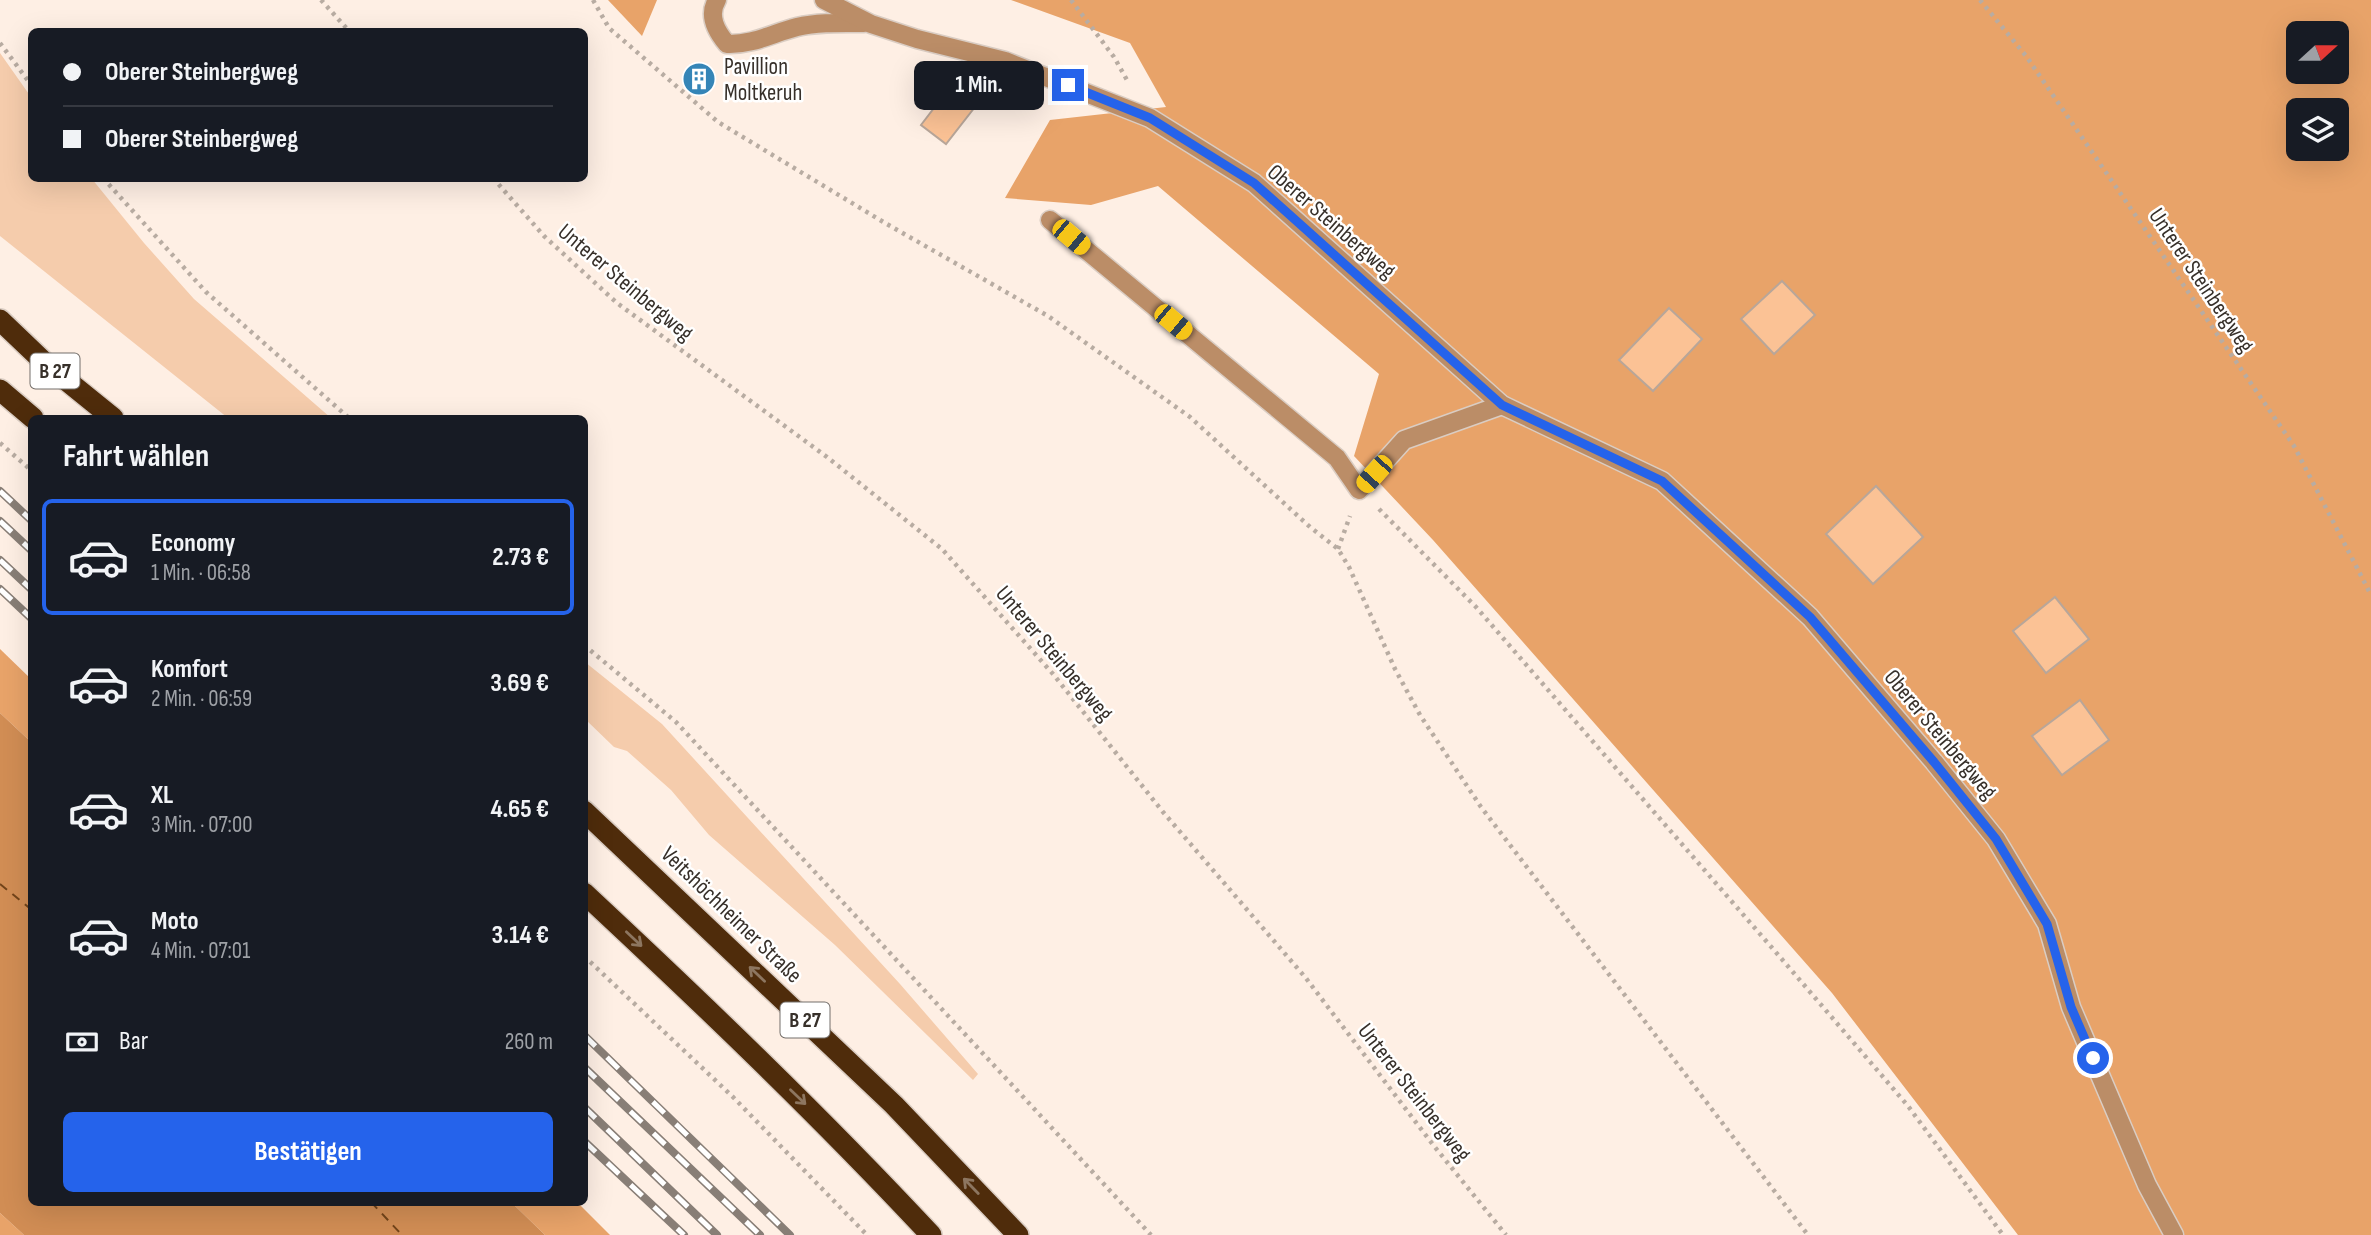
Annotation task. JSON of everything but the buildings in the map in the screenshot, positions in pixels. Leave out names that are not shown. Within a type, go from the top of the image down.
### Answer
[{"type":"highway","name":"B 27","points":[[0,320],[46,363],[109,415]]},
{"type":"highway","name":"B 27","points":[[0,390],[29,415]]},
{"type":"highway","name":"Veitshöchheimer Straße","points":[[588,815],[894,1105],[1018,1235]]},
{"type":"highway","name":"B 27","points":[[588,897],[703,1004],[845,1143],[931,1235]]},
{"type":"street","name":"Oberer Steinbergweg","points":[[717,0],[713,21],[718,34],[727,44],[752,43],[799,27],[830,23],[871,24]]},
{"type":"street","name":"Oberer Steinbergweg","points":[[824,0],[871,24],[917,39],[1005,61],[1150,118],[1254,183],[1502,405],[1662,481],[1810,617],[1996,839],[2047,924],[2071,1007],[2147,1185],[2174,1235]]},
{"type":"street","points":[[1050,220],[1337,458],[1359,490],[1404,440],[1502,405]]},
{"type":"path","points":[[321,0],[346,28]]},
{"type":"path","points":[[593,0],[609,27],[718,122],[885,223],[1048,316],[1190,417],[1310,527],[1338,549],[1420,715],[1481,807],[1808,1235]]},
{"type":"path","points":[[1071,0],[1114,57],[1150,118]]},
{"type":"path","name":"Unterer Steinbergweg","points":[[1980,0],[2026,56],[2294,446],[2371,595]]},
{"type":"path","points":[[0,43],[28,81]]},
{"type":"path","points":[[107,182],[206,292],[346,415]]},
{"type":"path","name":"Unterer Steinbergweg","points":[[497,182],[544,236],[617,303],[827,457],[942,549],[1053,674],[1163,812],[1305,977],[1434,1146],[1506,1235]]},
{"type":"path","points":[[0,443],[28,468]]},
{"type":"path","points":[[1338,549],[1359,490],[1476,607],[1771,946],[1908,1106],[2003,1235]]},
{"type":"path","points":[[588,648],[676,722],[1151,1235]]},
{"type":"path","points":[[588,961],[733,1097],[867,1235]]},
{"type":"shaded area","points":[[608,0],[657,0],[642,36]]},
{"type":"shaded area","points":[[1011,0],[2371,0],[2371,1235],[2018,1235],[1832,993],[1433,540],[1354,456],[1379,374],[1158,186],[1091,205],[1005,198],[1050,120],[1166,107],[1130,43]]},
{"type":"shaded area","points":[[0,53],[28,93],[28,182],[94,182],[194,299],[328,415],[224,415],[0,236]]},
{"type":"shaded area","points":[[0,649],[28,676],[28,739],[0,713]]},
{"type":"shaded area","points":[[588,664],[662,724],[900,984],[978,1074],[973,1080],[835,945],[709,835],[671,790],[627,751],[614,747],[588,722]]},
{"type":"shaded area","points":[[0,713],[28,739],[28,1206],[515,1206],[545,1235],[24,1235],[0,1213]]},
{"type":"shaded area","points":[[515,1206],[581,1206],[610,1235],[545,1235]]},
{"type":"shaded area","points":[[0,1213],[24,1235],[0,1235]]},
{"type":"ferry route","points":[[0,884],[28,907]]},
{"type":"ferry route","points":[[375,1206],[402,1235]]},
{"type":"railway","points":[[0,491],[28,517]]},
{"type":"railway","points":[[0,521],[28,547]]},
{"type":"railway","points":[[0,560],[28,586]]},
{"type":"railway","points":[[0,589],[28,615]]},
{"type":"railway","points":[[588,1039],[790,1235]]},
{"type":"railway","points":[[588,1071],[760,1235]]},
{"type":"railway","points":[[588,1111],[717,1235]]},
{"type":"railway","points":[[588,1145],[684,1235]]},
{"type":"place","name":"Pavillion Moltkeruh","points":[[699,79]]},
{"type":"route","points":[[1068,85],[1150,118],[1254,183],[1502,405],[1662,481],[1810,617],[1996,839],[2047,924],[2071,1007],[2093,1058]]}]
